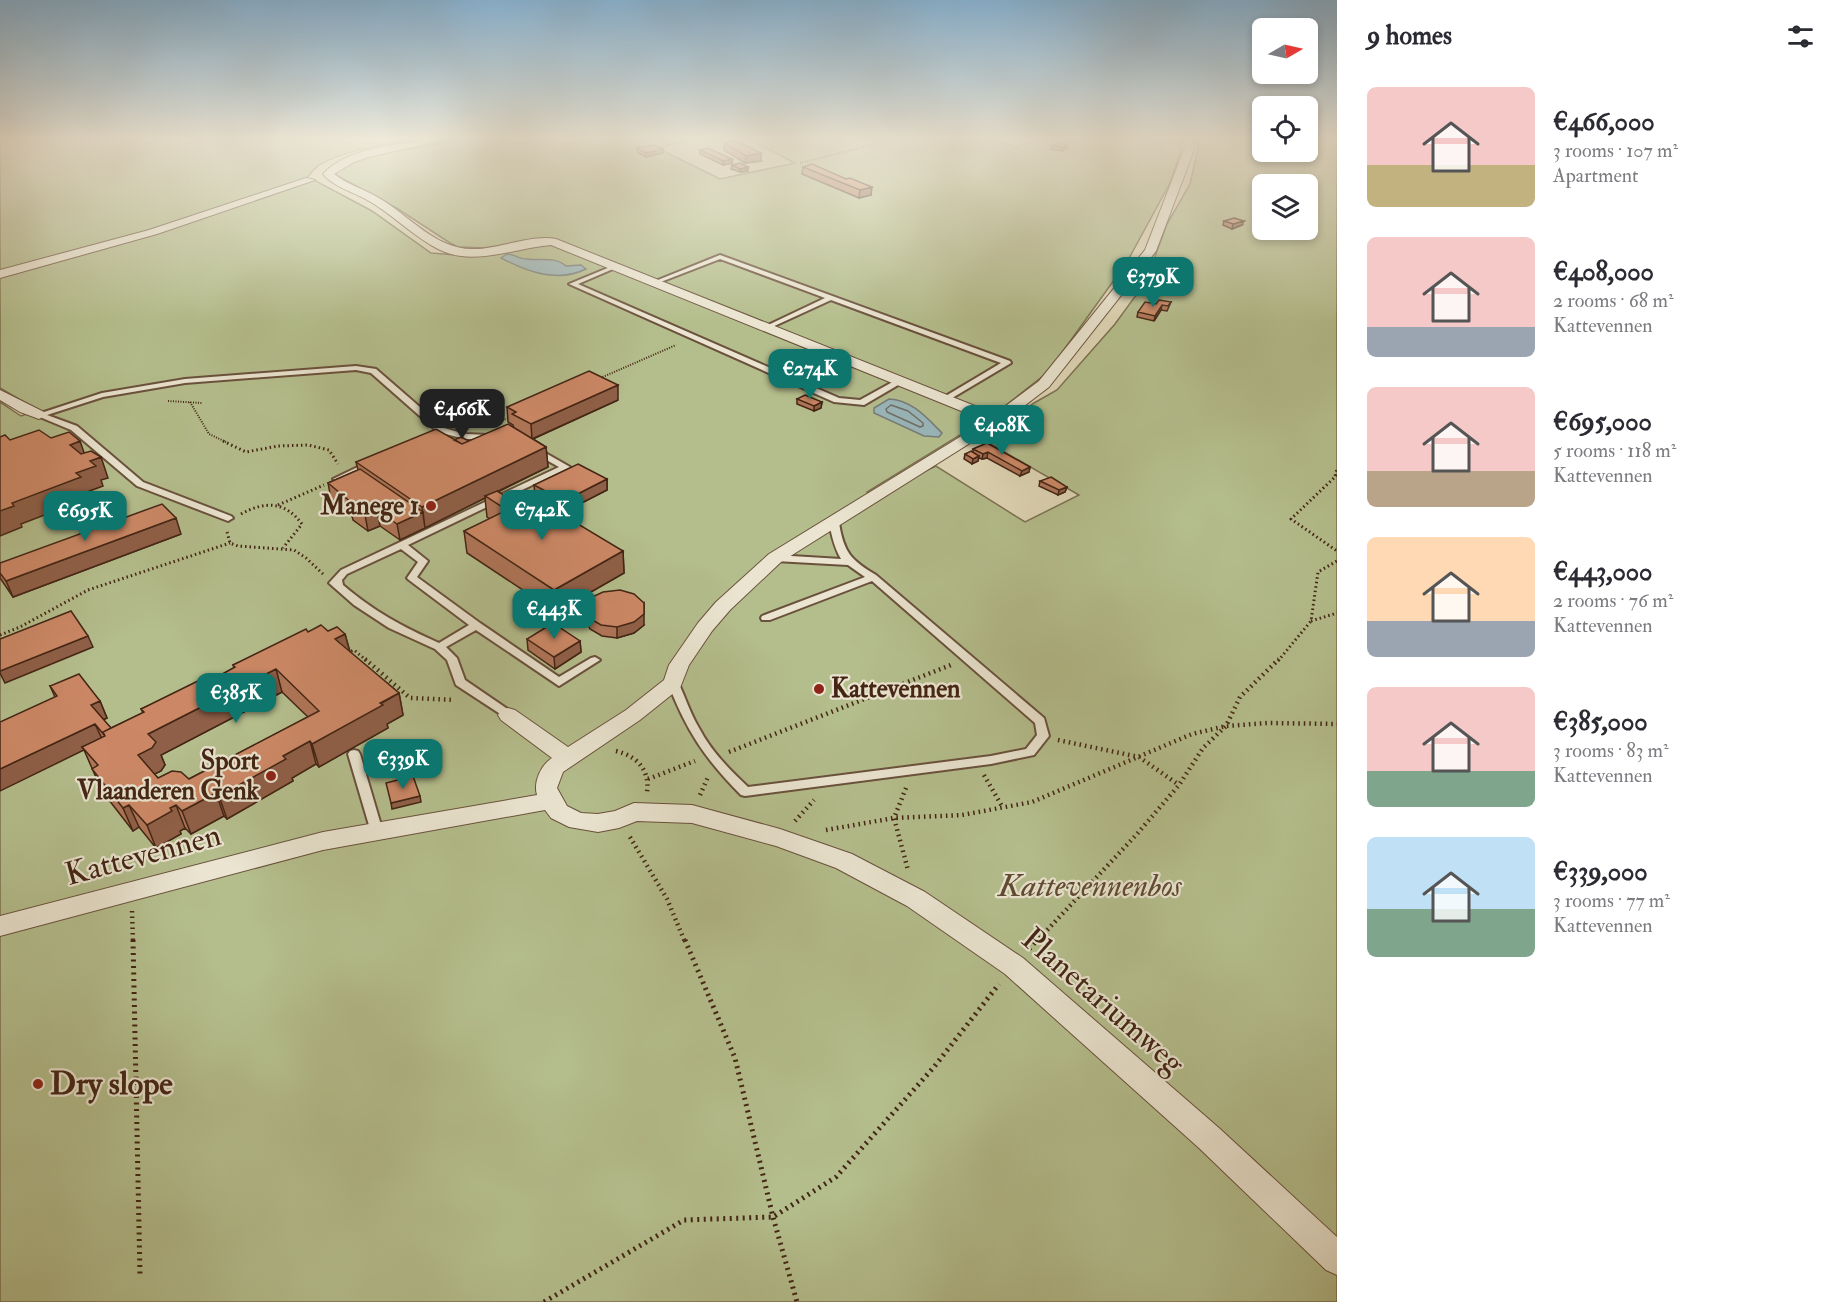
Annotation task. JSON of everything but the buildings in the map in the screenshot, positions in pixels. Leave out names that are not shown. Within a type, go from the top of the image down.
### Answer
[{"type":"street","points":[[0,274],[153,232],[250,200]]},
{"type":"street","points":[[375,200],[448,250],[488,252],[527,243],[552,241],[997,420]]},
{"type":"street","points":[[551,801],[546,788],[555,766],[633,715],[674,683],[679,665],[705,627],[723,606],[775,558],[997,420],[1044,384],[1150,251],[1170,200]]},
{"type":"street","points":[[0,394],[39,415]]},
{"type":"street","points":[[507,716],[575,753]]},
{"type":"street","name":"Planetariumweg","points":[[551,801],[559,812],[577,821],[598,823],[627,816],[692,814],[780,838],[844,861],[916,899],[1014,966],[1209,1138],[1337,1259]]},
{"type":"street","name":"Kattevennen","points":[[0,926],[323,841],[551,801]]},
{"type":"lane","points":[[656,282],[720,257],[1007,363],[947,399]]},
{"type":"lane","points":[[617,266],[572,284],[837,400],[861,403],[901,381]]},
{"type":"lane","points":[[768,327],[830,298]]},
{"type":"lane","points":[[39,415],[102,394],[185,381],[356,368],[373,371],[437,432],[465,436],[499,436]]},
{"type":"lane","points":[[39,415],[74,428],[140,484],[230,519]]},
{"type":"lane","points":[[507,716],[460,682],[452,658],[439,648],[393,626],[336,585],[337,579],[344,572],[566,467],[528,446]]},
{"type":"lane","points":[[341,477],[375,462]]},
{"type":"lane","points":[[834,523],[836,538],[848,562]]},
{"type":"lane","points":[[402,545],[423,561],[412,578],[559,682],[595,660]]},
{"type":"lane","points":[[674,683],[687,720],[712,759],[745,792],[1030,753],[1043,736],[1040,721],[873,577],[848,562],[815,558],[775,558]]},
{"type":"lane","points":[[766,618],[873,577]]},
{"type":"lane","points":[[439,648],[476,625]]},
{"type":"lane","points":[[354,754],[377,832]]},
{"type":"path","points":[[590,383],[693,337]]},
{"type":"path","points":[[168,401],[202,403]]},
{"type":"path","points":[[190,402],[209,434],[246,452],[278,446],[308,445],[329,450],[341,477],[278,505]]},
{"type":"path","points":[[465,436],[517,414]]},
{"type":"path","points":[[1337,469],[1336,476],[1291,519],[1337,551]]},
{"type":"path","points":[[230,543],[227,531],[230,519],[252,508],[272,503],[294,512],[302,524],[283,548]]},
{"type":"path","points":[[0,635],[88,590],[230,543],[240,548],[258,550],[283,548],[297,551],[336,585]]},
{"type":"path","points":[[544,1302],[684,1220],[773,1217],[836,1178],[934,1066],[1014,966],[1137,834],[1179,785],[1203,748],[1226,726],[1240,698],[1289,650],[1311,621],[1318,572],[1337,561]]},
{"type":"path","points":[[1311,621],[1337,613]]},
{"type":"path","points":[[347,653],[354,650],[410,698],[488,701]]},
{"type":"path","points":[[648,778],[712,759],[968,659]]},
{"type":"path","points":[[780,838],[894,818],[962,815],[1032,802],[1192,734],[1226,726],[1268,723],[1337,724]]},
{"type":"path","points":[[1043,736],[1139,757],[1179,785]]},
{"type":"path","points":[[575,753],[620,751],[632,757],[642,766],[648,778],[645,799],[627,816],[667,899],[735,1058],[773,1217],[797,1302]]},
{"type":"path","points":[[692,814],[712,759]]},
{"type":"path","points":[[976,762],[1003,808]]},
{"type":"path","points":[[913,769],[894,818],[916,899]]},
{"type":"path","points":[[780,838],[830,781]]},
{"type":"path","points":[[132,892],[140,1275]]},
{"type":"green space","points":[[0,200],[245,200],[166,226],[0,271]]},
{"type":"green space","name":"Kattevennenbos","points":[[251,200],[351,200],[372,211],[431,253],[468,256],[485,248],[458,247],[381,200],[1161,200],[1127,262],[1048,372],[996,413],[867,492],[879,500],[936,466],[1025,522],[1079,495],[982,439],[1057,390],[1115,324],[1145,283],[1167,224],[1181,200],[1252,200],[1252,240],[1318,240],[1318,200],[1337,200],[1337,1302],[0,1302],[0,402],[21,416],[38,410],[0,388],[0,275],[77,254]]},
{"type":"water","points":[[507,254],[524,259],[557,261],[566,266],[581,265],[586,269],[564,275],[543,274],[522,268],[501,258]]},
{"type":"water","points":[[889,399],[912,406],[942,433],[939,437],[924,436],[874,413],[874,408]]},
{"type":"place","name":"Manege 1","points":[[431,506]]},
{"type":"place","name":"Kattevennen","points":[[819,689]]},
{"type":"place","name":"Sport Vlaanderen Genk","points":[[271,776]]},
{"type":"place","name":"Dry slope","points":[[38,1084]]}]
